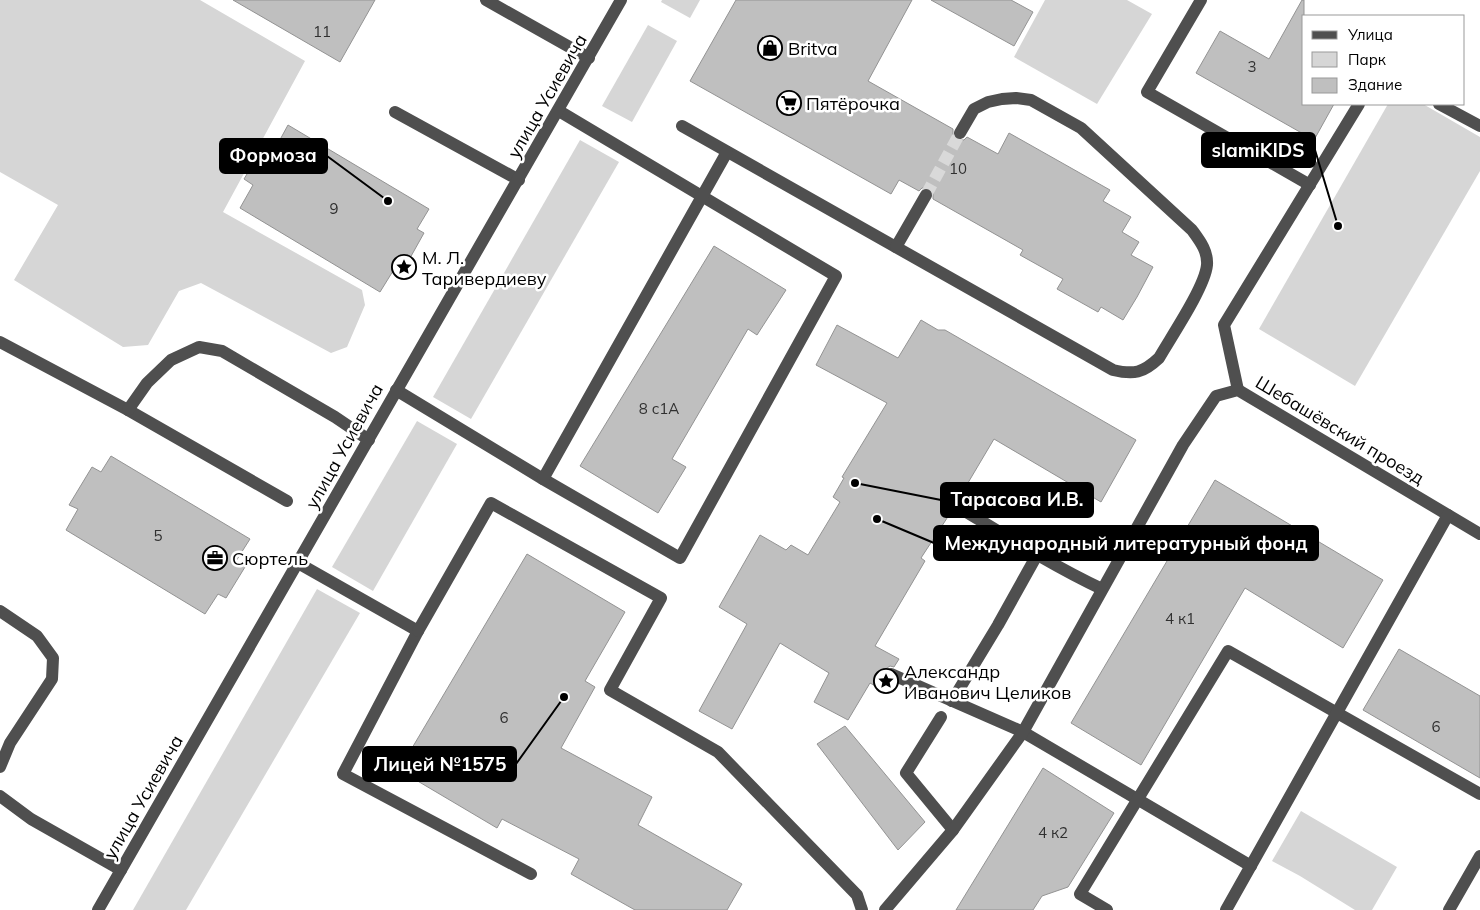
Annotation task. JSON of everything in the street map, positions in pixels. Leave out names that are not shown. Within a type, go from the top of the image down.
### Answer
[{"type":"street","points":[[486,0],[589,58]]},
{"type":"street","name":"улица Усиевича","points":[[98,910],[396,390],[559,111],[621,0]]},
{"type":"street","points":[[1201,0],[1147,92],[1310,185]]},
{"type":"street","points":[[682,126],[1114,370],[1127,373],[1138,372],[1150,367],[1159,358],[1204,280],[1207,264],[1201,242],[1081,128],[1031,100],[1016,98],[988,102],[974,109],[960,133]]},
{"type":"street","points":[[1238,390],[1224,325],[1358,105]]},
{"type":"street","points":[[1441,105],[1480,126]]},
{"type":"street","points":[[396,390],[543,480],[680,558],[836,276],[559,111]]},
{"type":"street","points":[[396,112],[519,180]]},
{"type":"street","points":[[543,480],[728,152]]},
{"type":"street","points":[[896,247],[926,195]]},
{"type":"street","points":[[0,342],[128,410],[287,500]]},
{"type":"street","points":[[128,410],[147,383],[171,360],[199,347],[222,352],[369,440]]},
{"type":"street","name":"Шебашёвский проезд","points":[[885,910],[954,830],[1023,732],[1183,445],[1216,396],[1238,390],[1480,534]]},
{"type":"street","points":[[531,874],[342,774],[418,631],[491,503],[662,598],[610,690],[718,752],[857,896],[862,910]]},
{"type":"street","points":[[955,505],[1037,554],[1102,589]]},
{"type":"street","points":[[1226,910],[1448,515]]},
{"type":"street","points":[[952,701],[998,625],[1037,554]]},
{"type":"street","points":[[298,563],[418,631]]},
{"type":"street","points":[[0,611],[37,636],[53,658],[52,680],[10,743],[0,767]]},
{"type":"street","points":[[1108,910],[1080,894],[1228,651],[1480,794]]},
{"type":"street","points":[[891,674],[1023,732],[1251,866]]},
{"type":"street","points":[[941,717],[906,773],[954,830]]},
{"type":"street","points":[[0,796],[31,819],[121,870]]},
{"type":"street","points":[[1449,910],[1480,856]]},
{"type":"green space","points":[[0,0],[200,0],[305,61],[223,212],[362,290],[365,305],[347,347],[331,353],[201,283],[179,291],[148,345],[123,347],[14,280],[58,205],[0,172]]},
{"type":"green space","points":[[662,0],[700,0],[690,18],[661,2]]},
{"type":"green space","points":[[1045,0],[1127,0],[1152,14],[1097,104],[1014,57]]},
{"type":"green space","points":[[648,25],[677,41],[632,122],[602,106]]},
{"type":"green space","points":[[1387,105],[1425,105],[1480,137],[1480,171],[1355,386],[1259,329]]},
{"type":"green space","points":[[580,140],[619,162],[471,419],[433,397]]},
{"type":"green space","points":[[417,421],[457,444],[373,591],[332,567]]},
{"type":"green space","points":[[317,589],[360,613],[186,910],[133,910]]},
{"type":"green space","points":[[1301,811],[1397,867],[1372,910],[1355,910],[1272,861]]},
{"type":"building","points":[[233,0],[375,0],[340,62]]},
{"type":"building","points":[[736,0],[912,0],[868,81],[953,129],[953,137],[956,140],[964,140],[967,137],[998,154],[1009,133],[1110,190],[1103,201],[1131,217],[1122,232],[1139,242],[1131,255],[1153,267],[1123,320],[1101,307],[1098,312],[1057,289],[1063,279],[1020,255],[1023,250],[933,199],[933,191],[930,188],[922,188],[919,191],[899,180],[891,194],[690,81]]},
{"type":"building","points":[[931,0],[1011,0],[1033,12],[1014,46]]},
{"type":"building","points":[[1302,0],[1304,0],[1304,15],[1302,15],[1302,105],[1333,105],[1314,140],[1196,73],[1220,31],[1269,59]]},
{"type":"building","points":[[288,125],[429,209],[417,229],[424,233],[400,276],[393,271],[380,292],[240,208],[253,185],[244,179],[267,141],[276,147]]},
{"type":"building","points":[[714,246],[786,290],[757,335],[748,329],[672,459],[686,467],[658,513],[580,466]]},
{"type":"building","points":[[921,320],[938,330],[945,330],[1136,440],[1101,502],[994,439],[959,498],[952,498],[948,501],[948,508],[951,512],[921,558],[925,561],[875,646],[899,659],[894,667],[890,666],[884,670],[883,675],[887,681],[881,689],[870,683],[848,720],[814,702],[829,673],[780,643],[732,729],[699,711],[747,624],[719,607],[760,535],[786,550],[791,545],[808,555],[840,502],[833,497],[844,478],[842,477],[887,403],[816,365],[837,325],[898,358]]},
{"type":"building","points":[[111,456],[250,539],[236,561],[245,567],[226,598],[218,594],[205,614],[66,530],[78,509],[69,505],[92,467],[101,472]]},
{"type":"building","points":[[1215,480],[1383,580],[1343,648],[1245,588],[1141,765],[1071,723]]},
{"type":"building","points":[[527,554],[625,612],[585,681],[595,687],[561,748],[652,797],[638,825],[742,884],[727,910],[635,910],[571,874],[579,859],[502,819],[497,828],[399,770]]},
{"type":"building","points":[[1399,649],[1480,696],[1480,778],[1363,710]]},
{"type":"building","points":[[845,726],[925,822],[898,850],[817,744]]},
{"type":"building","points":[[1043,768],[1114,813],[1068,887],[1042,896],[1033,910],[956,910]]},
{"type":"tunnel","points":[[926,195],[960,133]]},
{"type":"place","name":"Britva","points":[[770,48]]},
{"type":"place","name":"Пятёрочка","points":[[789,103]]},
{"type":"place","name":"Формоза","points":[[388,201]]},
{"type":"place","name":"slamiKIDS","points":[[1338,226]]},
{"type":"place","name":"М. Л. Таривердиеву","points":[[404,267]]},
{"type":"place","name":"Тарасова И.В.","points":[[855,483]]},
{"type":"place","name":"Международный литературный фонд","points":[[877,519]]},
{"type":"place","name":"Сюртель","points":[[215,558]]},
{"type":"place","name":"Александр Иванович Целиков","points":[[886,681]]},
{"type":"place","name":"Лицей №1575","points":[[564,697]]}]
